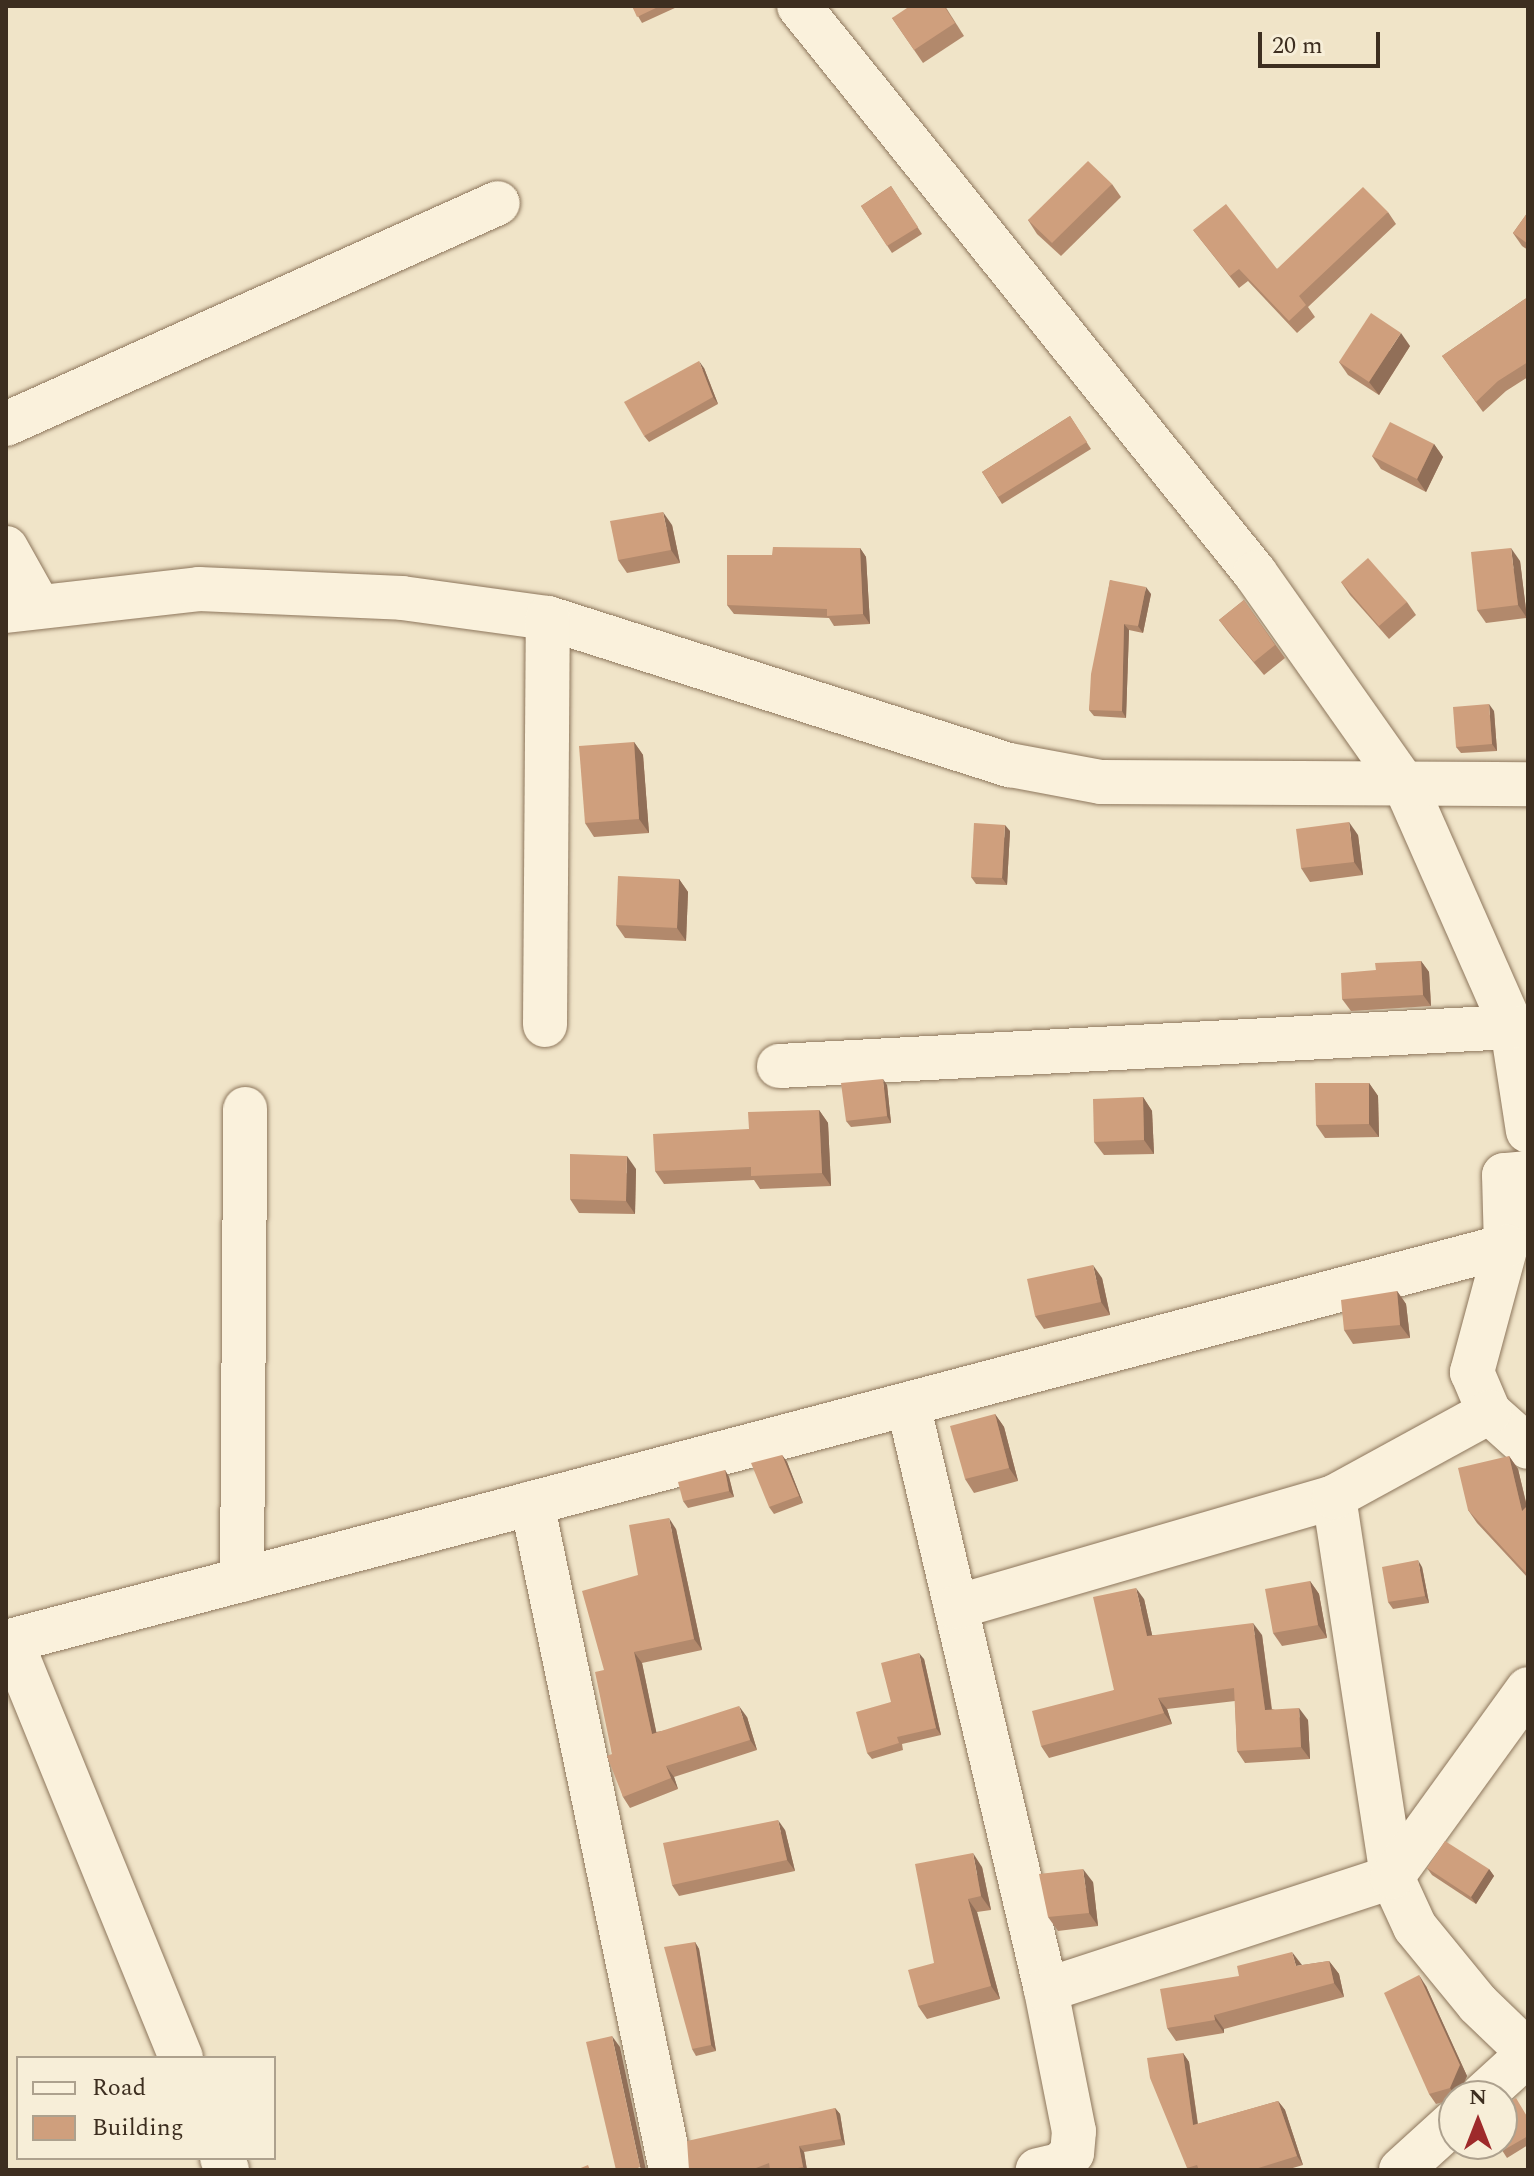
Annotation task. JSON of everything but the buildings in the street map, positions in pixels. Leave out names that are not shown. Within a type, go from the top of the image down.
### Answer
[{"type":"street","points":[[799,6],[1255,573],[1406,787],[1512,1027],[1528,1131]]},
{"type":"street","points":[[6,424],[498,203]]},
{"type":"street","points":[[6,548],[22,608],[199,589],[402,598],[548,618],[1010,765],[1101,782],[1406,787],[1528,784]]},
{"type":"street","points":[[545,1025],[548,618]]},
{"type":"street","points":[[779,1066],[1512,1027]]},
{"type":"street","points":[[242,1580],[245,1109]]},
{"type":"street","points":[[1528,1173],[1504,1175],[1506,1246],[1472,1372],[1489,1412],[1528,1447]]},
{"type":"street","points":[[180,2056],[8,1642],[1506,1246]]},
{"type":"street","points":[[908,1404],[1046,1990],[1074,2131],[1072,2153],[1060,2165],[1038,2170]]},
{"type":"street","points":[[956,1607],[1334,1497],[1489,1412]]},
{"type":"street","points":[[1334,1497],[1392,1877],[1415,1927],[1478,2004],[1528,2053],[1499,2080]]},
{"type":"street","points":[[532,1503],[671,2170]]},
{"type":"street","points":[[1046,1990],[1392,1877],[1528,1689]]},
{"type":"street","points":[[1401,2170],[1438,2136]]}]
